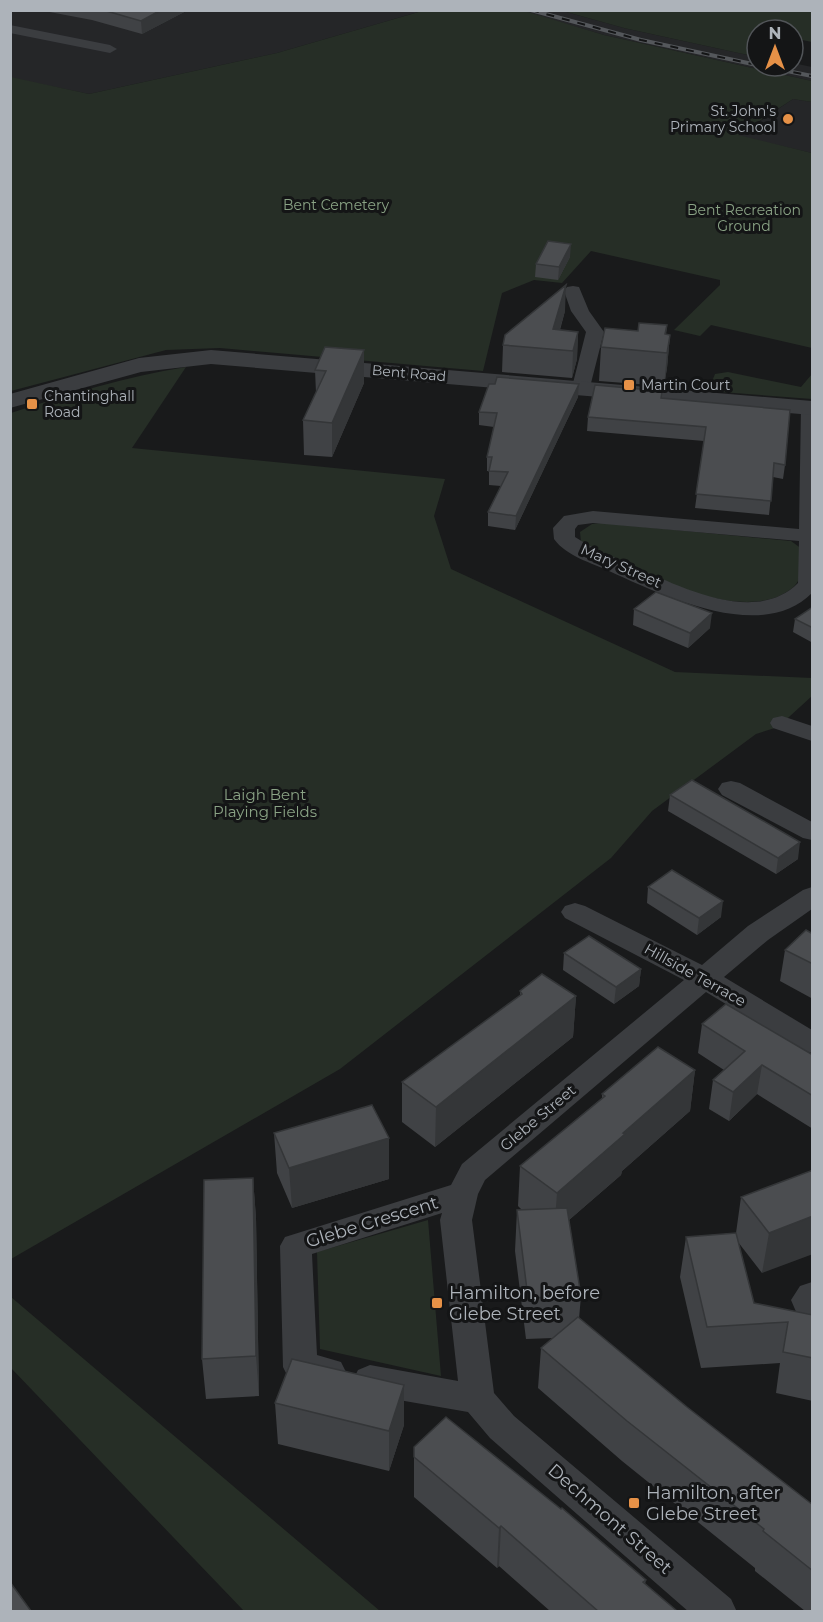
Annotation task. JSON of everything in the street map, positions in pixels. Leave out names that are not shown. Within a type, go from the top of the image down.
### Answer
[{"type":"street","points":[[10,29],[110,49]]},
{"type":"street","points":[[573,291],[580,310],[595,332],[581,387]]},
{"type":"street","name":"Bent Road","points":[[10,401],[139,365],[211,357],[812,407]]},
{"type":"street","name":"Mary Street","points":[[809,536],[594,517],[571,520],[564,528],[565,539],[577,548],[702,602],[748,608],[769,606],[802,593],[809,584],[812,407]]},
{"type":"street","points":[[782,723],[813,735]]},
{"type":"street","points":[[731,789],[813,832]]},
{"type":"street","name":"Glebe Street","points":[[478,1399],[456,1220],[462,1194],[473,1172],[758,933],[813,896]]},
{"type":"street","name":"Hillside Terrace","points":[[575,912],[704,978],[813,1043]]},
{"type":"street","name":"Glebe Crescent","points":[[462,1194],[296,1246],[300,1367],[478,1399]]},
{"type":"street","points":[[813,1296],[808,1300],[813,1311]]},
{"type":"street","name":"Dechmont Street","points":[[478,1399],[502,1426],[718,1611]]},
{"type":"shaded area","points":[[11,11],[422,11],[277,53],[89,94],[11,78]]},
{"type":"shaded area","points":[[521,11],[563,11],[624,28],[745,54],[745,66],[604,35]]},
{"type":"shaded area","points":[[805,66],[812,67],[812,81],[798,78],[805,78]]},
{"type":"shaded area","name":"St. John's Primary School","points":[[793,99],[812,102],[812,153],[738,136]]},
{"type":"green space","name":"Bent Cemetery","points":[[521,10],[604,35],[745,66],[745,78],[798,78],[812,81],[812,102],[793,99],[738,135],[812,153],[812,348],[711,325],[700,336],[674,330],[720,285],[720,280],[591,251],[562,283],[534,280],[502,293],[483,371],[220,348],[166,350],[11,391],[11,77],[89,94],[277,53],[422,11]]},
{"type":"green space","points":[[563,11],[812,11],[812,42],[805,41],[805,18],[745,18],[745,54],[624,28]]},
{"type":"green space","name":"Laigh Bent Playing Fields","points":[[186,367],[132,448],[445,479],[434,516],[451,569],[675,672],[812,678],[812,696],[778,727],[756,734],[652,811],[611,858],[340,1069],[11,1259],[11,413],[97,387]]},
{"type":"green space","points":[[728,372],[801,387],[812,374],[812,399],[708,391],[715,374]]},
{"type":"green space","points":[[602,523],[791,541],[802,549],[801,570],[794,586],[777,597],[755,602],[732,601],[707,596],[657,579],[590,549],[581,542],[580,532],[592,524]]},
{"type":"green space","points":[[428,1220],[441,1376],[320,1349],[317,1252]]},
{"type":"green space","points":[[10,1297],[380,1611],[244,1611],[11,1368]]},
{"type":"building","points":[[103,10],[161,10],[141,21]]},
{"type":"building","points":[[548,241],[571,244],[559,267],[536,264]]},
{"type":"building","points":[[566,285],[553,329],[578,332],[573,351],[503,345],[505,335]]},
{"type":"building","points":[[639,323],[667,325],[665,334],[670,335],[667,353],[601,347],[605,328],[638,331]]},
{"type":"building","points":[[325,347],[364,350],[332,423],[303,420],[326,371],[315,370]]},
{"type":"building","points":[[497,377],[579,384],[516,516],[488,512],[508,472],[489,471],[492,457],[487,457],[497,413],[479,412],[489,384],[495,384]]},
{"type":"building","points":[[595,385],[662,391],[661,398],[790,410],[785,465],[774,463],[771,501],[696,494],[706,427],[588,417]]},
{"type":"building","points":[[656,592],[712,613],[690,633],[634,609]]},
{"type":"building","points":[[813,607],[813,628],[795,619]]},
{"type":"building","points":[[692,780],[800,842],[778,858],[670,795]]},
{"type":"building","points":[[672,870],[723,901],[699,918],[648,887]]},
{"type":"building","points":[[806,930],[813,934],[813,964],[785,950]]},
{"type":"building","points":[[589,936],[641,969],[616,987],[564,953]]},
{"type":"building","points":[[542,974],[576,996],[436,1107],[402,1082],[522,994],[520,991]]},
{"type":"building","points":[[726,1004],[813,1055],[813,1096],[762,1065],[733,1092],[713,1080],[745,1051],[702,1024]]},
{"type":"building","points":[[658,1047],[695,1070],[557,1193],[520,1166],[605,1096],[602,1094]]},
{"type":"building","points":[[372,1105],[389,1138],[289,1168],[274,1133]]},
{"type":"building","points":[[813,1170],[813,1216],[769,1233],[741,1197]]},
{"type":"building","points":[[253,1178],[256,1356],[202,1359],[204,1180]]},
{"type":"building","points":[[567,1208],[581,1296],[528,1298],[517,1210]]},
{"type":"building","points":[[736,1233],[754,1303],[813,1315],[813,1358],[783,1352],[788,1322],[707,1327],[686,1237]]},
{"type":"building","points":[[578,1317],[687,1407],[813,1505],[813,1571],[763,1531],[764,1529],[627,1421],[541,1348]]},
{"type":"building","points":[[292,1359],[404,1385],[389,1431],[275,1403]]},
{"type":"building","points":[[446,1417],[562,1508],[646,1580],[643,1582],[677,1611],[598,1611],[501,1526],[499,1528],[414,1457],[414,1447]]},
{"type":"building","points":[[10,1582],[31,1611],[10,1611]]},
{"type":"railway","points":[[531,10],[641,40],[745,62]]},
{"type":"railway","points":[[805,75],[812,76]]},
{"type":"place","name":"St. John's Primary School","points":[[788,119]]},
{"type":"place","name":"Martin Court","points":[[629,385]]},
{"type":"place","name":"Chantinghall Road","points":[[32,404]]},
{"type":"place","name":"Hamilton, before Glebe Street","points":[[437,1303]]},
{"type":"place","name":"Hamilton, after Glebe Street","points":[[634,1503]]},
{"type":"park label","name":"Bent Recreation Ground","points":[[744,218]]}]
